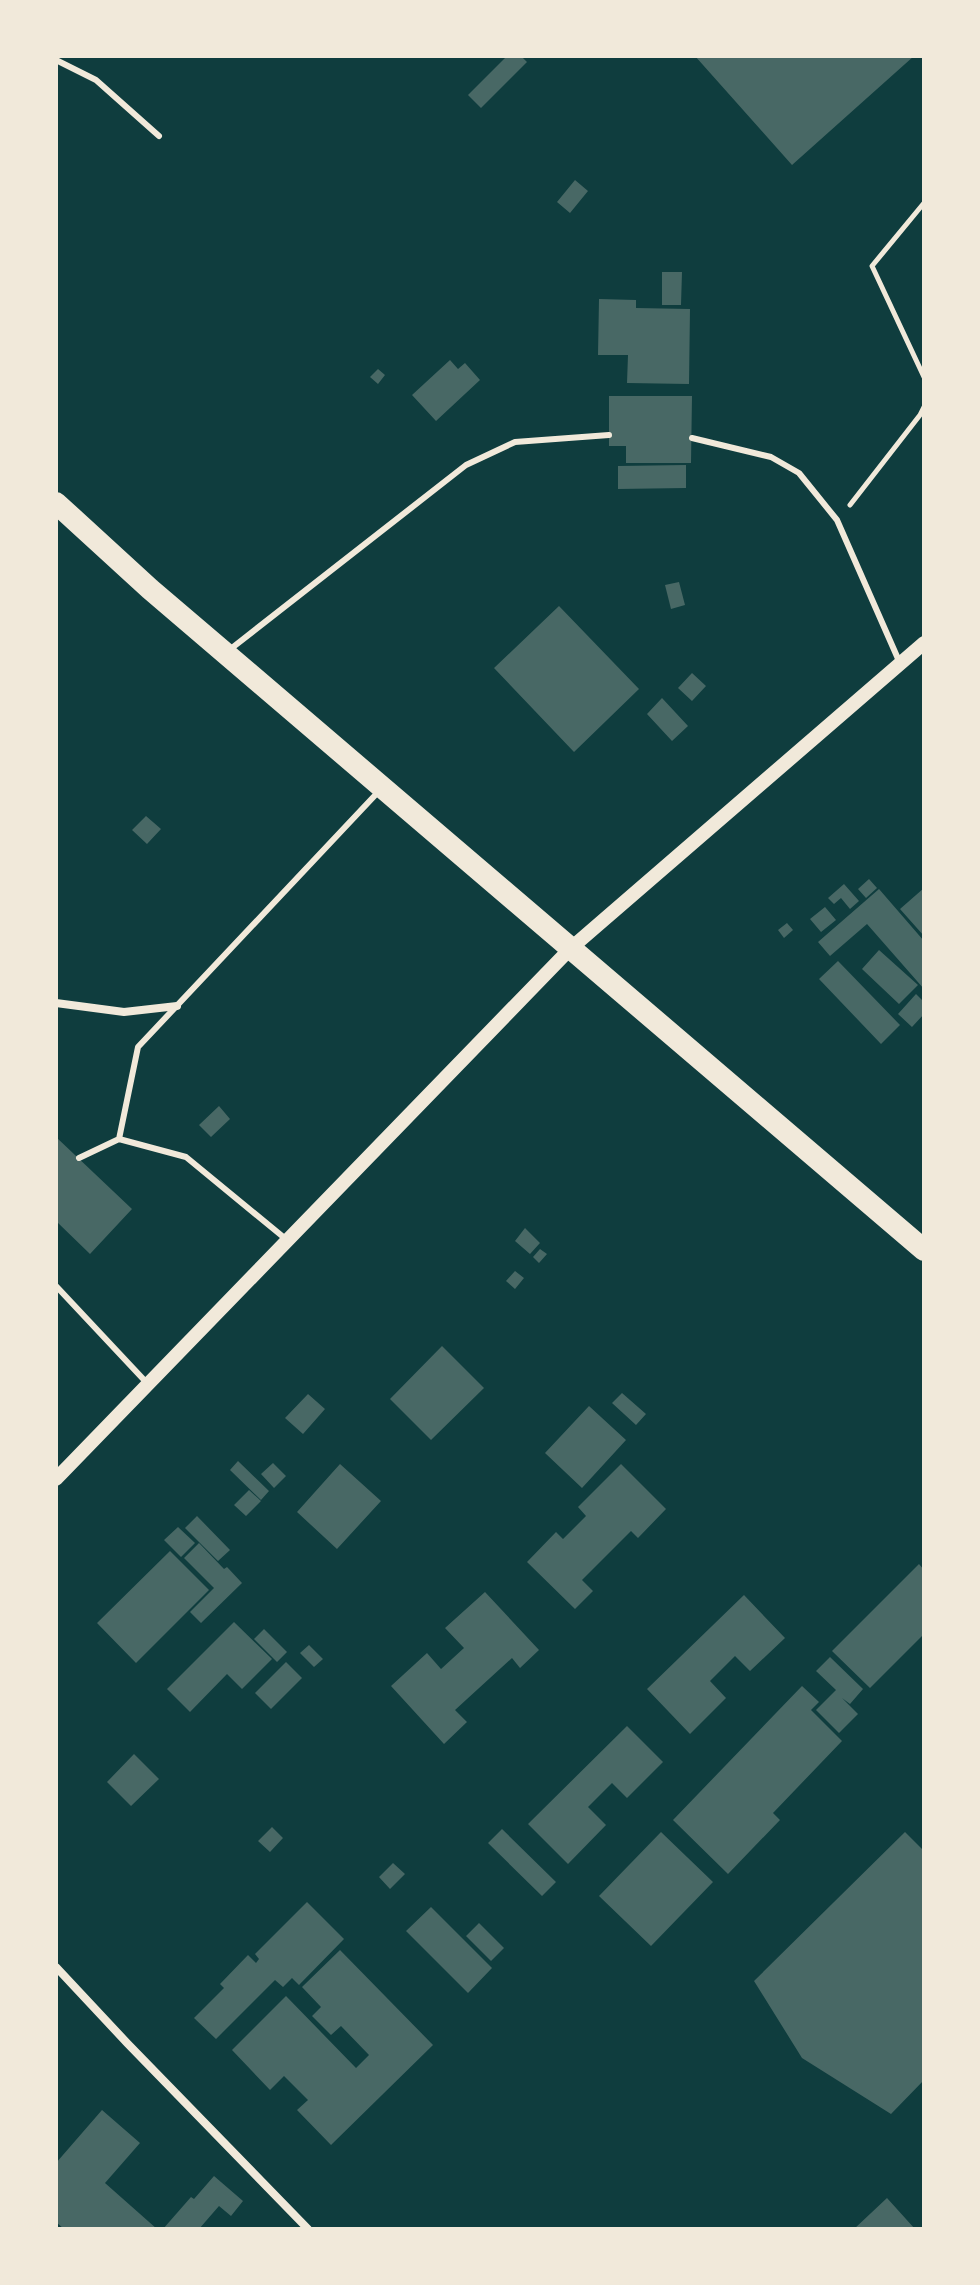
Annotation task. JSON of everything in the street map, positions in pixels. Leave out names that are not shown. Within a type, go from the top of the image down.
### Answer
[{"type":"highway","points":[[56,503],[150,589],[924,1250]]},
{"type":"street","points":[[56,1479],[570,949],[924,643]]},
{"type":"street","points":[[56,1002],[124,1012],[177,1006]]},
{"type":"street","points":[[56,1967],[308,2229]]},
{"type":"lane","points":[[56,60],[96,80],[159,136]]},
{"type":"lane","points":[[225,653],[466,465],[515,442],[609,435]]},
{"type":"lane","points":[[692,438],[771,457],[799,473],[837,520],[900,663]]},
{"type":"lane","points":[[119,1139],[138,1047],[382,787]]},
{"type":"lane","points":[[79,1158],[119,1139],[186,1157],[288,1240]]},
{"type":"lane","points":[[56,1286],[149,1385]]},
{"type":"path","points":[[924,203],[872,266],[924,377]]},
{"type":"path","points":[[837,520],[924,407]]},
{"type":"building","points":[[507,56],[521,56],[527,62],[481,108],[468,95]]},
{"type":"building","points":[[695,56],[914,56],[792,165]]},
{"type":"building","points":[[575,180],[588,191],[570,213],[557,202]]},
{"type":"building","points":[[662,272],[682,272],[681,305],[662,305]]},
{"type":"building","points":[[599,299],[636,300],[636,308],[690,309],[689,384],[627,383],[628,355],[598,355]]},
{"type":"building","points":[[450,360],[458,369],[465,363],[480,380],[436,421],[412,395]]},
{"type":"building","points":[[378,369],[385,375],[378,384],[370,377]]},
{"type":"building","points":[[609,396],[692,396],[691,463],[626,463],[626,446],[609,446]]},
{"type":"building","points":[[686,465],[686,488],[618,489],[618,466]]},
{"type":"building","points":[[679,582],[685,605],[671,609],[665,585]]},
{"type":"building","points":[[559,606],[639,689],[574,752],[494,668]]},
{"type":"building","points":[[692,673],[706,686],[692,701],[678,688]]},
{"type":"building","points":[[662,698],[688,726],[672,741],[647,714]]},
{"type":"building","points":[[146,816],[161,829],[147,844],[132,830]]},
{"type":"building","points":[[869,879],[877,888],[866,898],[858,889]]},
{"type":"building","points":[[844,884],[859,901],[850,909],[841,898],[834,904],[828,898]]},
{"type":"building","points":[[924,888],[924,936],[900,909]]},
{"type":"building","points":[[879,889],[924,941],[924,989],[867,924],[830,956],[818,942]]},
{"type":"building","points":[[825,907],[836,920],[821,932],[810,919]]},
{"type":"building","points":[[787,923],[793,930],[784,938],[778,930]]},
{"type":"building","points":[[879,950],[918,985],[899,1004],[862,969]]},
{"type":"building","points":[[838,961],[900,1025],[881,1044],[819,979]]},
{"type":"building","points":[[916,994],[924,1002],[924,1014],[912,1027],[898,1014]]},
{"type":"building","points":[[219,1106],[230,1119],[211,1137],[199,1125]]},
{"type":"building","points":[[56,1137],[132,1209],[90,1254],[56,1221]]},
{"type":"building","points":[[525,1228],[540,1243],[530,1254],[515,1241]]},
{"type":"building","points":[[540,1249],[547,1254],[539,1263],[533,1257]]},
{"type":"building","points":[[515,1271],[524,1278],[515,1289],[506,1281]]},
{"type":"building","points":[[442,1346],[484,1388],[431,1440],[390,1399]]},
{"type":"building","points":[[622,1393],[646,1414],[636,1425],[612,1403]]},
{"type":"building","points":[[308,1394],[325,1409],[303,1434],[285,1418]]},
{"type":"building","points":[[589,1406],[626,1440],[582,1488],[545,1453]]},
{"type":"building","points":[[238,1461],[269,1491],[261,1500],[230,1470]]},
{"type":"building","points":[[273,1463],[286,1476],[274,1488],[261,1474]]},
{"type":"building","points":[[340,1464],[381,1501],[337,1549],[297,1512]]},
{"type":"building","points":[[621,1464],[666,1509],[638,1538],[631,1531],[582,1580],[593,1591],[575,1609],[527,1562],[556,1532],[563,1539],[586,1516],[578,1507]]},
{"type":"building","points":[[249,1490],[261,1501],[246,1516],[234,1505]]},
{"type":"building","points":[[197,1516],[230,1550],[218,1561],[185,1528]]},
{"type":"building","points":[[178,1527],[195,1543],[181,1557],[164,1540]]},
{"type":"building","points":[[199,1543],[242,1583],[201,1623],[190,1612],[214,1588],[184,1558]]},
{"type":"building","points":[[170,1551],[209,1590],[136,1663],[97,1623]]},
{"type":"building","points":[[919,1564],[924,1570],[924,1634],[870,1688],[832,1651]]},
{"type":"building","points":[[485,1592],[539,1650],[520,1668],[512,1658],[455,1710],[467,1722],[444,1744],[391,1686],[427,1653],[441,1669],[464,1648],[445,1628]]},
{"type":"building","points":[[744,1595],[785,1638],[750,1671],[735,1656],[710,1681],[726,1698],[690,1734],[647,1689]]},
{"type":"building","points":[[234,1622],[272,1659],[242,1689],[227,1674],[190,1712],[167,1689]]},
{"type":"building","points":[[264,1629],[287,1652],[277,1662],[254,1639]]},
{"type":"building","points":[[309,1645],[323,1659],[314,1667],[300,1653]]},
{"type":"building","points":[[830,1657],[863,1689],[850,1704],[842,1698],[858,1714],[839,1733],[816,1710],[836,1690],[816,1671]]},
{"type":"building","points":[[286,1662],[302,1678],[271,1709],[255,1693]]},
{"type":"building","points":[[802,1686],[819,1702],[811,1710],[842,1741],[773,1813],[780,1820],[728,1874],[673,1820]]},
{"type":"building","points":[[627,1726],[663,1762],[627,1798],[612,1783],[588,1807],[606,1825],[568,1864],[528,1824]]},
{"type":"building","points":[[134,1754],[159,1779],[131,1806],[107,1782]]},
{"type":"building","points":[[272,1827],[283,1838],[270,1852],[258,1841]]},
{"type":"building","points":[[502,1829],[556,1882],[542,1896],[488,1843]]},
{"type":"building","points":[[661,1832],[713,1882],[651,1946],[599,1896]]},
{"type":"building","points":[[905,1832],[924,1851],[924,2080],[891,2114],[802,2058],[754,1981]]},
{"type":"building","points":[[393,1863],[405,1874],[390,1889],[379,1877]]},
{"type":"building","points":[[307,1902],[344,1939],[299,1985],[292,1978],[283,1987],[275,1980],[216,2039],[194,2018],[224,1988],[220,1984],[248,1955],[256,1963],[259,1959],[255,1954]]},
{"type":"building","points":[[431,1907],[492,1968],[468,1993],[406,1931]]},
{"type":"building","points":[[479,1923],[504,1948],[491,1961],[466,1936]]},
{"type":"building","points":[[340,1950],[433,2045],[331,2145],[297,2110],[308,2100],[284,2076],[270,2090],[232,2050],[286,1996],[356,2068],[369,2055],[341,2026],[331,2035],[312,2016],[321,2007],[302,1987]]},
{"type":"building","points":[[102,2110],[140,2143],[105,2183],[157,2229],[64,2229],[56,2222],[56,2163]]},
{"type":"building","points":[[214,2176],[243,2201],[231,2216],[219,2206],[199,2229],[163,2229],[191,2197],[194,2199]]},
{"type":"building","points":[[887,2198],[915,2229],[854,2229]]}]
